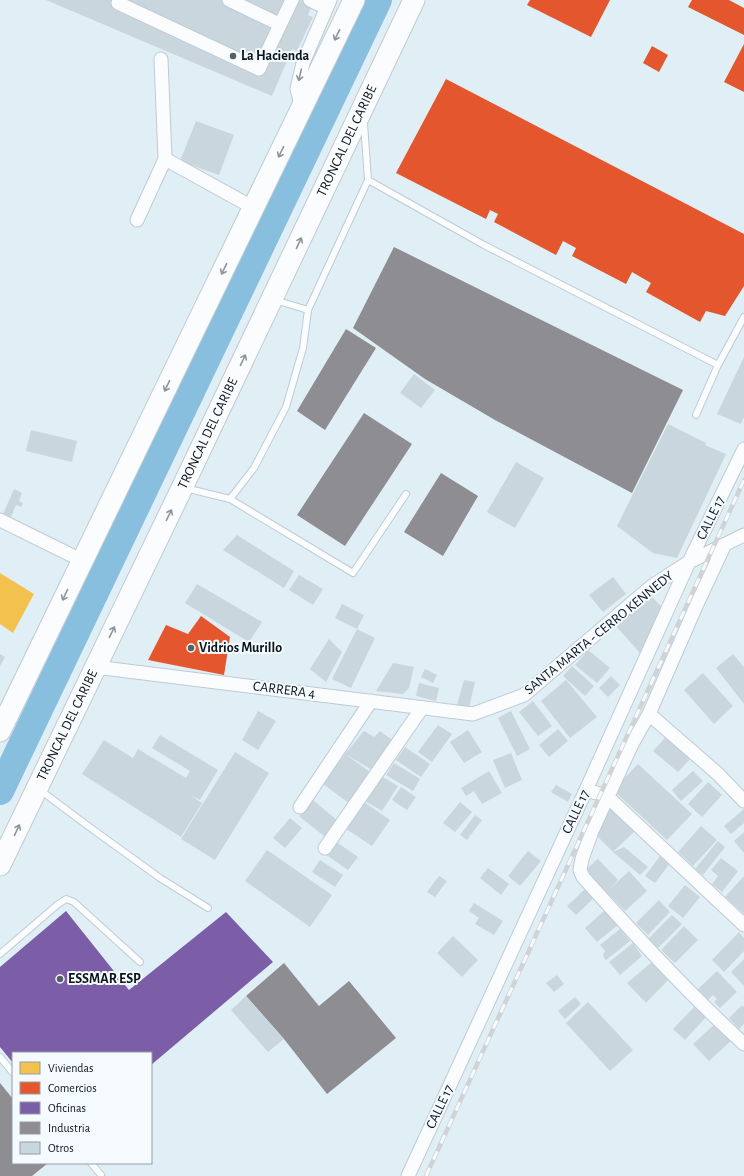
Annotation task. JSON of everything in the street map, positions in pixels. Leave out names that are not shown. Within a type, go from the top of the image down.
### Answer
[{"type":"highway","points":[[0,731],[81,560],[254,208],[354,0]]},
{"type":"highway","name":"TRONCAL DEL CARIBE","points":[[0,865],[182,488],[414,0]]},
{"type":"street","points":[[119,0],[118,3],[259,70],[292,0]]},
{"type":"street","points":[[229,0],[280,24]]},
{"type":"street","points":[[302,108],[297,89],[303,63],[328,4],[310,0]]},
{"type":"street","points":[[136,220],[164,159],[161,59]]},
{"type":"street","points":[[164,159],[254,208]]},
{"type":"street","name":"CALLE 17","points":[[408,1176],[586,790],[689,562],[744,449]]},
{"type":"street","points":[[0,520],[81,560]]},
{"type":"street","name":"SANTA MARTA - CERRO KENNEDY","points":[[473,714],[524,695],[652,586],[689,562],[744,535]]},
{"type":"street","points":[[725,544],[649,714],[632,744],[592,831],[580,870],[583,878],[644,945],[710,1013],[743,1040]]},
{"type":"street","name":"CARRERA 4","points":[[95,667],[473,714]]},
{"type":"street","points":[[300,807],[371,701]]},
{"type":"street","points":[[325,848],[422,708]]},
{"type":"street","points":[[649,714],[718,774],[744,801]]},
{"type":"street","points":[[586,790],[612,801],[744,925]]},
{"type":"lane","points":[[230,499],[254,468],[286,408],[303,348],[308,310],[368,180],[363,107]]},
{"type":"lane","points":[[368,180],[484,245],[718,364]]},
{"type":"lane","points":[[272,299],[308,310]]},
{"type":"lane","points":[[696,415],[718,364],[744,317]]},
{"type":"lane","points":[[182,488],[230,499],[353,572],[406,494]]},
{"type":"lane","points":[[37,788],[160,878],[208,908]]},
{"type":"lane","points":[[0,954],[57,905],[66,900],[74,902],[140,962]]},
{"type":"lane","points":[[0,1057],[12,1071]]},
{"type":"lane","points":[[92,1164],[101,1175]]},
{"type":"building: Viviendas","points":[[0,573],[34,594],[13,633],[0,624]]},
{"type":"building: Comercios","points":[[530,0],[610,0],[591,37],[527,5]]},
{"type":"building: Comercios","points":[[692,0],[729,0],[744,8],[744,35],[688,7]]},
{"type":"building: Comercios","points":[[744,44],[744,92],[724,82]]},
{"type":"building: Comercios","points":[[652,46],[668,55],[659,72],[643,63]]},
{"type":"building: Comercios","points":[[446,79],[744,234],[744,286],[725,316],[706,311],[700,322],[646,292],[651,283],[632,272],[626,284],[572,256],[576,248],[563,241],[556,255],[494,222],[498,214],[490,210],[486,219],[396,173]]},
{"type":"building: Comercios","name":"Vidrios Murillo","points":[[201,616],[230,637],[224,675],[148,660],[166,625],[188,634]]},
{"type":"building: Oficinas","name":"ESSMAR ESP","points":[[66,911],[129,990],[226,912],[273,962],[152,1064],[152,1052],[12,1052],[12,1062],[0,1047],[0,967]]},
{"type":"building: Industria","points":[[394,247],[683,390],[632,493],[495,420],[425,379],[353,328]]},
{"type":"building: Industria","points":[[346,329],[376,348],[325,430],[297,411]]},
{"type":"building: Industria","points":[[364,413],[412,444],[345,546],[297,515]]},
{"type":"building: Industria","points":[[441,473],[478,496],[443,556],[404,532]]},
{"type":"building: Industria","points":[[284,963],[319,1006],[349,981],[396,1038],[327,1094],[284,1039],[246,996]]},
{"type":"building: Industria","points":[[0,1083],[12,1098],[12,1164],[47,1164],[32,1176],[0,1176]]},
{"type":"building: Otros","name":"La Hacienda","points":[[46,0],[314,0],[308,15],[313,17],[297,51],[292,49],[272,96]]},
{"type":"building: Otros","points":[[196,121],[234,135],[219,175],[180,161]]},
{"type":"building: Otros","points":[[744,357],[744,417],[741,424],[717,414]]},
{"type":"building: Otros","points":[[414,374],[435,390],[421,408],[400,393]]},
{"type":"building: Otros","points":[[668,424],[706,443],[705,445],[726,454],[677,558],[653,553],[617,526]]},
{"type":"building: Otros","points":[[31,430],[77,441],[72,462],[26,451]]},
{"type":"building: Otros","points":[[516,462],[544,478],[515,528],[487,512]]},
{"type":"building: Otros","points":[[14,489],[22,493],[19,501],[23,503],[21,507],[16,505],[11,517],[3,514]]},
{"type":"building: Otros","points":[[237,535],[294,571],[284,588],[223,550]]},
{"type":"building: Otros","points":[[299,575],[323,589],[313,605],[289,590]]},
{"type":"building: Otros","points":[[613,577],[626,594],[603,612],[589,595]]},
{"type":"building: Otros","points":[[197,584],[262,622],[249,642],[185,603]]},
{"type":"building: Otros","points":[[650,595],[664,609],[640,653],[616,626]]},
{"type":"building: Otros","points":[[342,604],[364,615],[357,629],[335,618]]},
{"type":"building: Otros","points":[[357,629],[375,638],[351,688],[332,679]]},
{"type":"building: Otros","points":[[329,639],[342,652],[326,682],[310,669]]},
{"type":"building: Otros","points":[[588,650],[610,668],[597,683],[575,665]]},
{"type":"building: Otros","points":[[0,654],[5,657],[0,666]]},
{"type":"building: Otros","points":[[733,654],[744,667],[744,704],[716,668]]},
{"type":"building: Otros","points":[[393,663],[414,667],[409,688],[403,694],[376,691]]},
{"type":"building: Otros","points":[[572,666],[594,686],[585,696],[563,676]]},
{"type":"building: Otros","points":[[425,669],[437,675],[433,683],[421,677]]},
{"type":"building: Otros","points":[[703,673],[733,706],[714,724],[684,690]]},
{"type":"building: Otros","points":[[611,676],[620,685],[608,697],[599,688]]},
{"type":"building: Otros","points":[[464,680],[475,682],[469,708],[457,705]]},
{"type":"building: Otros","points":[[566,680],[597,717],[570,738],[541,701]]},
{"type":"building: Otros","points":[[419,683],[439,688],[436,701],[416,696]]},
{"type":"building: Otros","points":[[533,701],[552,726],[538,736],[519,712]]},
{"type":"building: Otros","points":[[258,711],[276,721],[258,750],[242,740]]},
{"type":"building: Otros","points":[[511,711],[530,749],[517,756],[498,718]]},
{"type":"building: Otros","points":[[438,725],[452,734],[432,762],[418,752]]},
{"type":"building: Otros","points":[[558,729],[568,741],[549,757],[539,745]]},
{"type":"building: Otros","points":[[468,730],[482,752],[464,763],[450,742]]},
{"type":"building: Otros","points":[[364,731],[374,737],[380,731],[395,742],[374,771],[345,754]]},
{"type":"building: Otros","points":[[160,735],[218,770],[200,800],[190,795],[202,803],[181,837],[82,774],[104,740],[133,758],[138,749],[186,778],[190,771],[152,748]]},
{"type":"building: Otros","points":[[666,737],[690,759],[678,772],[653,751]]},
{"type":"building: Otros","points":[[405,747],[430,764],[421,777],[396,760]]},
{"type":"building: Otros","points":[[235,752],[269,773],[215,860],[181,839]]},
{"type":"building: Otros","points":[[511,753],[522,780],[505,788],[493,760]]},
{"type":"building: Otros","points":[[345,754],[373,774],[350,804],[323,784]]},
{"type":"building: Otros","points":[[394,763],[420,779],[413,791],[386,775]]},
{"type":"building: Otros","points":[[638,764],[692,814],[667,840],[613,790]]},
{"type":"building: Otros","points":[[489,771],[502,793],[482,804],[474,791],[466,796],[461,788]]},
{"type":"building: Otros","points":[[693,771],[703,781],[681,801],[672,790]]},
{"type":"building: Otros","points":[[381,776],[398,786],[382,811],[365,801]]},
{"type":"building: Otros","points":[[708,782],[722,795],[702,817],[688,804]]},
{"type":"building: Otros","points":[[556,785],[572,794],[568,802],[551,792]]},
{"type":"building: Otros","points":[[401,787],[416,797],[407,810],[392,800]]},
{"type":"building: Otros","points":[[313,800],[338,821],[325,837],[299,816]]},
{"type":"building: Otros","points":[[361,800],[390,820],[372,846],[343,827]]},
{"type":"building: Otros","points":[[460,802],[472,812],[455,832],[443,823]]},
{"type":"building: Otros","points":[[611,805],[636,830],[613,852],[596,835]]},
{"type":"building: Otros","points":[[744,809],[744,823],[731,834],[724,826]]},
{"type":"building: Otros","points":[[475,815],[482,820],[467,840],[460,835]]},
{"type":"building: Otros","points":[[290,818],[302,828],[285,848],[273,838]]},
{"type":"building: Otros","points":[[701,826],[717,840],[693,866],[678,852]]},
{"type":"building: Otros","points":[[744,832],[744,853],[734,841]]},
{"type":"building: Otros","points":[[335,841],[358,857],[348,870],[325,854]]},
{"type":"building: Otros","points":[[718,841],[725,847],[703,875],[695,869]]},
{"type":"building: Otros","points":[[624,847],[648,867],[640,875],[613,852]]},
{"type":"building: Otros","points":[[267,850],[332,895],[310,927],[245,881]]},
{"type":"building: Otros","points":[[528,851],[541,861],[520,886],[508,876]]},
{"type":"building: Otros","points":[[663,852],[670,863],[655,883],[645,876]]},
{"type":"building: Otros","points":[[721,858],[738,871],[722,892],[712,884],[718,876],[711,870]]},
{"type":"building: Otros","points":[[598,859],[618,880],[610,889],[629,871],[647,891],[625,911],[585,870]]},
{"type":"building: Otros","points":[[320,860],[343,875],[335,887],[312,872]]},
{"type":"building: Otros","points":[[488,868],[509,884],[501,895],[480,878]]},
{"type":"building: Otros","points":[[439,876],[447,881],[435,897],[427,892]]},
{"type":"building: Otros","points":[[744,876],[744,914],[725,897]]},
{"type":"building: Otros","points":[[685,885],[700,897],[683,918],[668,906]]},
{"type":"building: Otros","points":[[585,889],[594,898],[576,915],[567,906]]},
{"type":"building: Otros","points":[[659,900],[670,912],[648,935],[636,923]]},
{"type":"building: Otros","points":[[474,903],[503,921],[494,935],[475,924],[479,918],[469,911]]},
{"type":"building: Otros","points":[[605,910],[618,925],[597,942],[585,928]]},
{"type":"building: Otros","points":[[672,915],[682,924],[658,948],[649,938]]},
{"type":"building: Otros","points":[[684,926],[698,940],[675,963],[661,950]]},
{"type":"building: Otros","points":[[620,929],[630,941],[606,960],[603,956],[605,951],[600,945]]},
{"type":"building: Otros","points":[[739,932],[744,938],[744,951],[724,972],[712,960]]},
{"type":"building: Otros","points":[[453,936],[478,960],[462,977],[437,953]]},
{"type":"building: Otros","points":[[633,943],[642,956],[620,975],[609,962]]},
{"type":"building: Otros","points":[[744,959],[744,986],[731,972]]},
{"type":"building: Otros","points":[[652,962],[670,978],[646,1003],[627,983]]},
{"type":"building: Otros","points":[[717,971],[737,992],[720,1008],[714,1002],[717,999],[713,995],[708,1000],[698,989]]},
{"type":"building: Otros","points":[[557,975],[564,984],[554,992],[546,983]]},
{"type":"building: Otros","points":[[246,996],[284,1039],[268,1052],[231,1010]]},
{"type":"building: Otros","points":[[575,997],[581,1004],[565,1019],[558,1011]]},
{"type":"building: Otros","points":[[588,1002],[633,1050],[610,1071],[566,1023]]},
{"type":"building: Otros","points":[[696,1005],[707,1016],[685,1040],[673,1029]]},
{"type":"building: Otros","points":[[742,1005],[744,1007],[744,1024],[739,1029],[729,1018]]},
{"type":"building: Otros","points":[[716,1023],[732,1040],[709,1061],[693,1044]]},
{"type":"waterway","points":[[0,791],[378,0]]},
{"type":"railway","points":[[426,1176],[744,480]]},
{"type":"place","name":"La Hacienda","points":[[233,56]]},
{"type":"place","name":"Vidrios Murillo","points":[[191,648]]},
{"type":"place","name":"ESSMAR ESP","points":[[60,979]]}]
